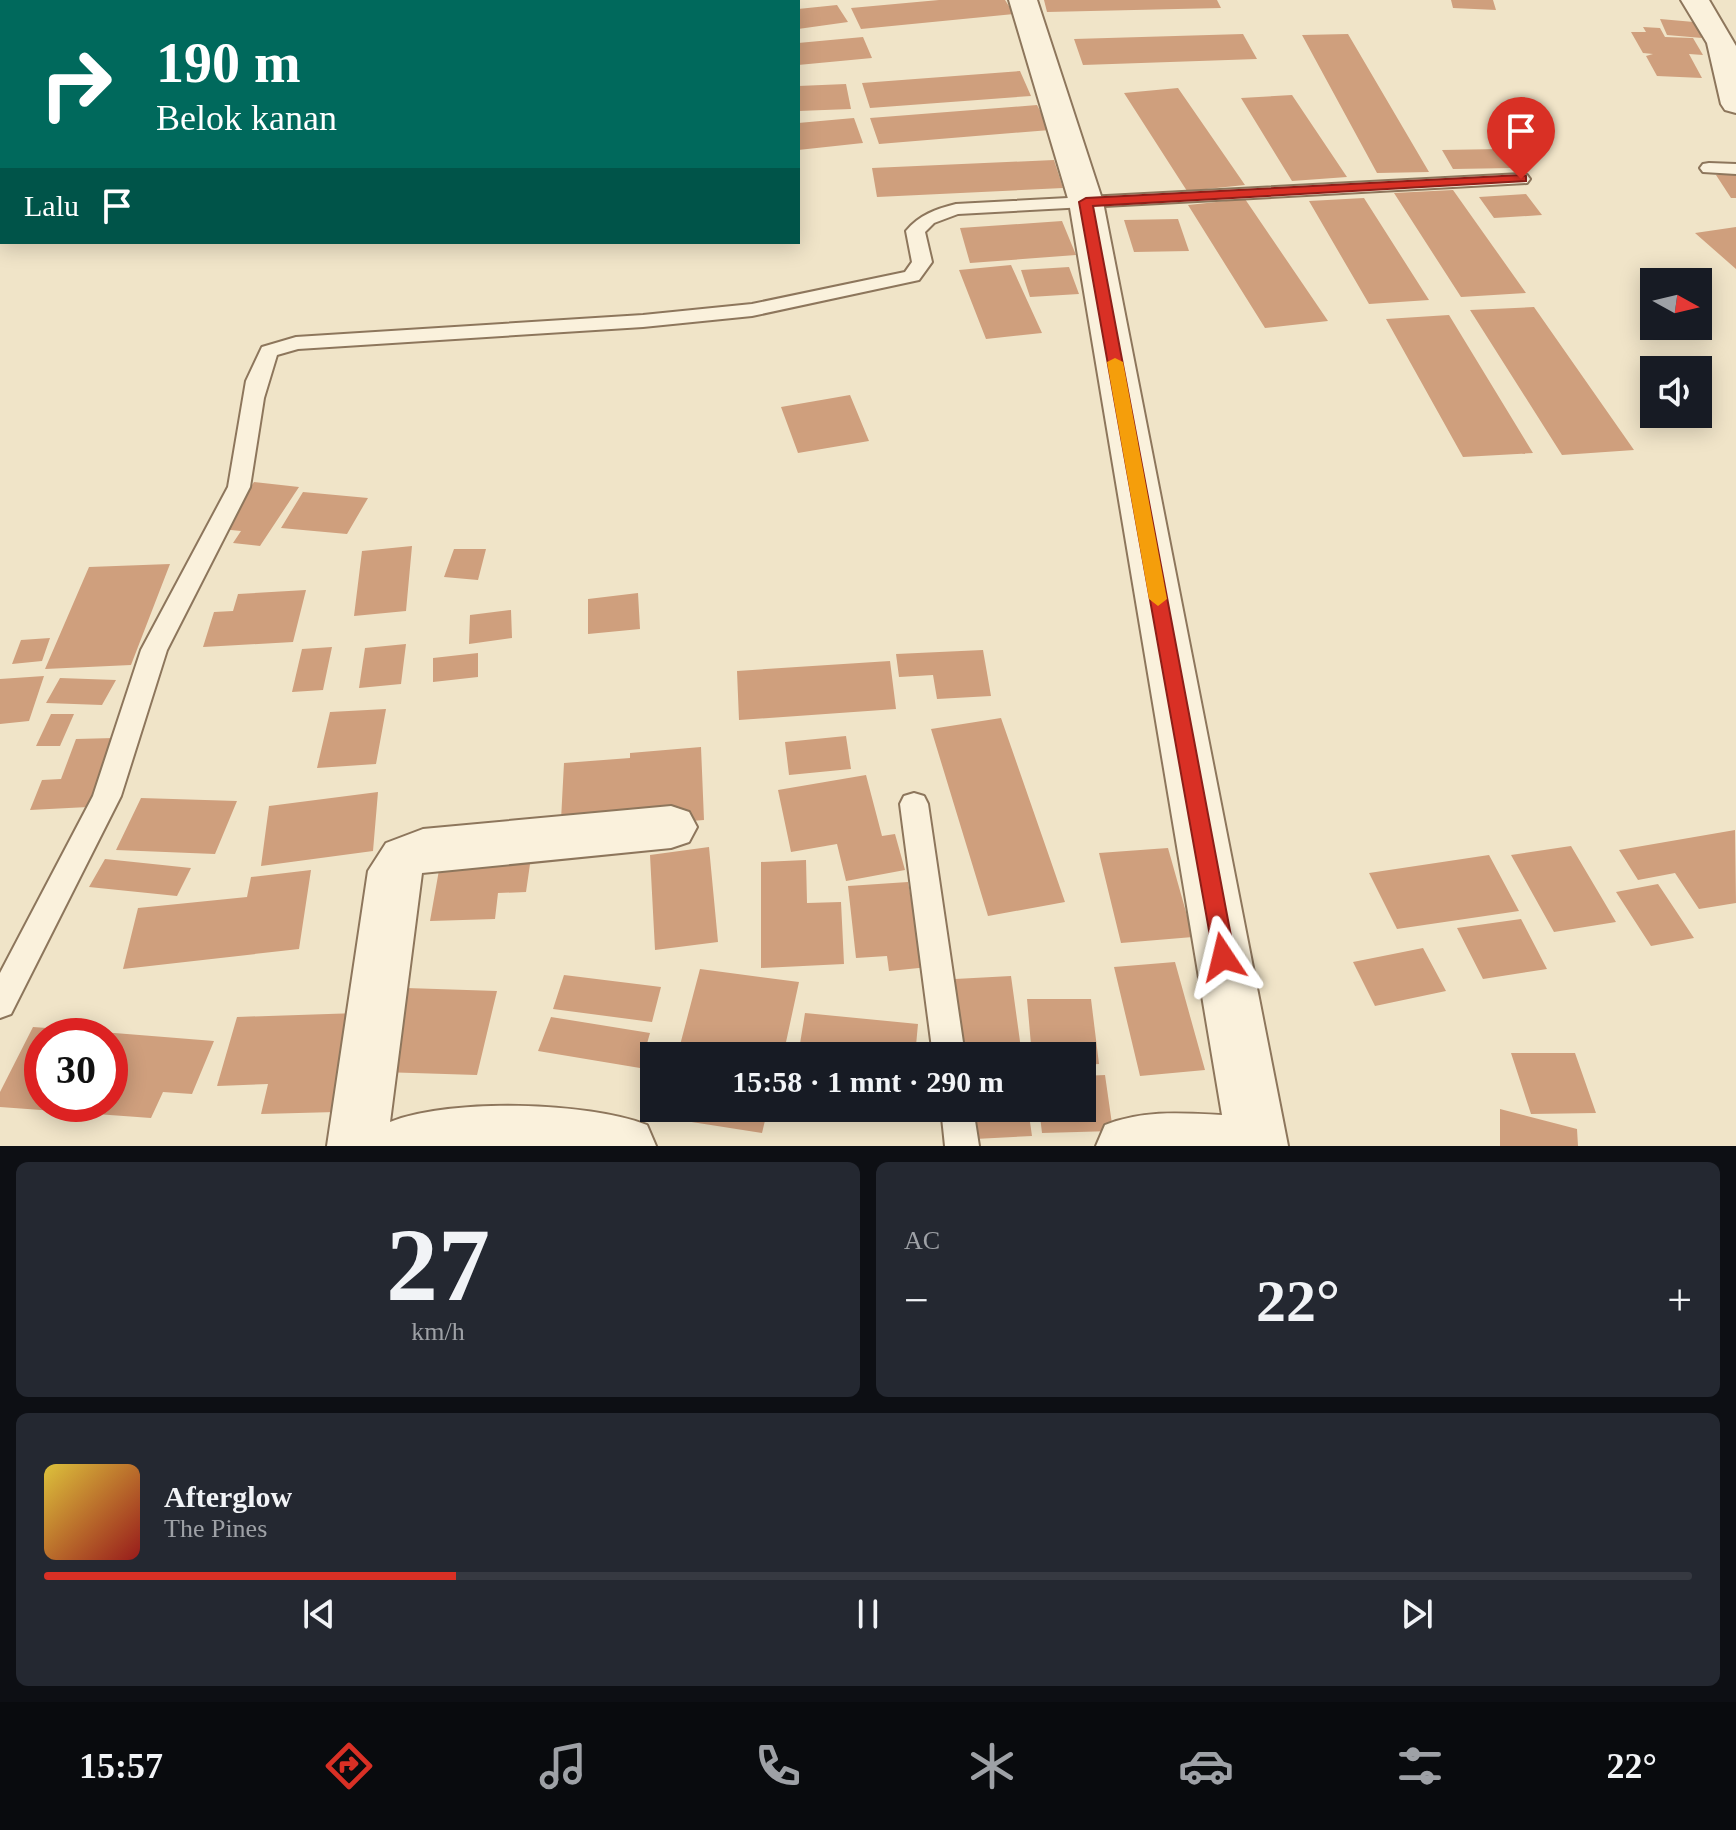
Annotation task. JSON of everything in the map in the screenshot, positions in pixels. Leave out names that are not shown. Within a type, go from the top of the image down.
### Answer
[{"type":"street","points":[[1023,0],[1086,202],[1238,1145],[1167,1141],[1126,1146]]},
{"type":"street","points":[[1695,0],[1720,41],[1724,53],[1725,79],[1736,104]]},
{"type":"street","points":[[357,1146],[394,871],[404,858],[423,850],[671,827]]},
{"type":"street","points":[[402,1146],[428,1139],[480,1134],[626,1146]]},
{"type":"lane","points":[[1709,168],[1736,169]]},
{"type":"lane","points":[[0,1004],[107,796],[154,650],[239,487],[246,462],[259,366],[269,351],[296,343],[643,321],[752,310],[912,276],[922,262],[915,231],[928,219],[956,209],[1521,179]]},
{"type":"lane","points":[[914,804],[947,1042]]},
{"type":"lane","points":[[959,1122],[962,1146]]},
{"type":"building","points":[[939,0],[1005,0],[1014,14],[861,29],[851,8]]},
{"type":"building","points":[[1044,0],[1217,0],[1221,8],[1047,12]]},
{"type":"building","points":[[1451,0],[1493,0],[1496,10],[1453,8]]},
{"type":"building","points":[[837,5],[848,22],[800,29],[800,9]]},
{"type":"building","points":[[1660,19],[1694,22],[1702,38],[1667,35]]},
{"type":"building","points":[[1643,27],[1660,28],[1665,37],[1693,38],[1703,55],[1689,54],[1702,78],[1657,76],[1646,56],[1653,54],[1643,53],[1631,32],[1646,32]]},
{"type":"building","points":[[1243,34],[1257,59],[1083,65],[1074,39]]},
{"type":"building","points":[[1348,34],[1429,172],[1377,173],[1302,35]]},
{"type":"building","points":[[863,37],[872,58],[800,65],[800,43]]},
{"type":"building","points":[[1020,71],[1031,96],[870,108],[862,83]]},
{"type":"building","points":[[846,84],[851,109],[800,111],[800,86]]},
{"type":"building","points":[[1178,88],[1245,185],[1187,191],[1124,93]]},
{"type":"building","points":[[1292,95],[1347,177],[1292,181],[1241,98]]},
{"type":"building","points":[[1037,105],[1050,130],[879,144],[870,118]]},
{"type":"building","points":[[854,118],[863,143],[800,150],[800,123]]},
{"type":"building","points":[[1501,149],[1513,168],[1453,169],[1442,150]]},
{"type":"building","points":[[1054,160],[1063,188],[877,197],[872,168]]},
{"type":"building","points":[[1716,175],[1736,175],[1736,198],[1731,198]]},
{"type":"building","points":[[1453,190],[1526,293],[1461,297],[1394,193]]},
{"type":"building","points":[[1526,194],[1542,215],[1494,218],[1479,197]]},
{"type":"building","points":[[1364,198],[1429,300],[1369,304],[1309,201]]},
{"type":"building","points":[[1245,199],[1328,321],[1265,328],[1188,205]]},
{"type":"building","points":[[1178,219],[1189,251],[1134,252],[1124,220]]},
{"type":"building","points":[[1062,221],[1076,255],[970,263],[960,228]]},
{"type":"building","points":[[1736,227],[1736,269],[1695,233]]},
{"type":"building","points":[[1011,265],[1042,333],[986,339],[959,270]]},
{"type":"building","points":[[1069,267],[1079,294],[1030,297],[1021,270]]},
{"type":"building","points":[[1534,307],[1634,450],[1562,455],[1470,310]]},
{"type":"building","points":[[1449,315],[1533,453],[1463,457],[1386,319]]},
{"type":"building","points":[[850,395],[869,441],[798,453],[781,407]]},
{"type":"building","points":[[254,482],[299,487],[260,546],[233,543],[241,531],[221,529]]},
{"type":"building","points":[[303,492],[368,498],[347,534],[281,528]]},
{"type":"building","points":[[412,546],[406,611],[354,616],[362,551]]},
{"type":"building","points":[[454,549],[486,549],[478,580],[444,577]]},
{"type":"building","points":[[170,564],[131,665],[45,669],[89,567]]},
{"type":"building","points":[[306,590],[293,642],[203,647],[214,612],[233,611],[238,594]]},
{"type":"building","points":[[638,593],[640,629],[588,634],[588,599]]},
{"type":"building","points":[[511,610],[512,638],[469,644],[470,615]]},
{"type":"building","points":[[50,638],[42,661],[12,664],[21,640]]},
{"type":"building","points":[[406,644],[401,684],[359,688],[365,648]]},
{"type":"building","points":[[332,647],[323,690],[292,692],[302,649]]},
{"type":"building","points":[[983,650],[991,696],[937,699],[933,675],[899,677],[896,654]]},
{"type":"building","points":[[478,653],[478,677],[433,682],[433,658]]},
{"type":"building","points":[[890,661],[896,709],[739,720],[737,671]]},
{"type":"building","points":[[44,676],[29,721],[0,724],[0,679]]},
{"type":"building","points":[[60,678],[116,680],[102,705],[46,703]]},
{"type":"building","points":[[386,709],[376,764],[317,768],[330,712]]},
{"type":"building","points":[[51,714],[74,714],[60,746],[36,746]]},
{"type":"building","points":[[1001,718],[1065,902],[988,916],[931,729]]},
{"type":"building","points":[[846,736],[851,769],[789,775],[785,742]]},
{"type":"building","points":[[114,738],[88,807],[30,810],[42,780],[61,779],[76,739]]},
{"type":"building","points":[[701,747],[704,820],[629,826],[561,820],[564,763],[630,758],[630,753]]},
{"type":"building","points":[[866,775],[882,836],[895,834],[905,870],[846,881],[837,844],[791,852],[778,790]]},
{"type":"building","points":[[378,792],[373,851],[261,866],[269,806]]},
{"type":"building","points":[[141,798],[237,801],[215,854],[116,850]]},
{"type":"building","points":[[1735,830],[1736,903],[1699,909],[1675,873],[1638,880],[1619,850]]},
{"type":"building","points":[[1571,846],[1616,922],[1554,932],[1511,855]]},
{"type":"building","points":[[709,847],[718,942],[655,950],[650,855]]},
{"type":"building","points":[[1168,848],[1193,937],[1121,943],[1099,853]]},
{"type":"building","points":[[532,850],[526,892],[498,893],[495,919],[430,921],[442,853]]},
{"type":"building","points":[[1489,855],[1519,911],[1397,929],[1369,873]]},
{"type":"building","points":[[105,859],[191,868],[177,896],[89,887]]},
{"type":"building","points":[[806,860],[807,903],[841,902],[844,964],[761,968],[761,862]]},
{"type":"building","points":[[311,870],[299,949],[123,969],[138,908],[247,897],[251,877]]},
{"type":"building","points":[[908,882],[914,916],[922,916],[929,967],[889,971],[887,956],[856,958],[848,886]]},
{"type":"building","points":[[1658,884],[1694,938],[1651,946],[1616,892]]},
{"type":"building","points":[[1521,919],[1547,969],[1483,979],[1457,928]]},
{"type":"building","points":[[1423,948],[1446,991],[1375,1006],[1353,962]]},
{"type":"building","points":[[1175,962],[1205,1070],[1140,1076],[1114,967]]},
{"type":"building","points":[[700,969],[799,982],[786,1042],[681,1042]]},
{"type":"building","points":[[564,975],[661,987],[652,1022],[553,1009]]},
{"type":"building","points":[[1011,976],[1020,1042],[962,1042],[955,979]]},
{"type":"building","points":[[406,988],[497,991],[477,1075],[381,1072]]},
{"type":"building","points":[[1027,999],[1091,999],[1099,1064],[1096,1064],[1096,1042],[1031,1042]]},
{"type":"building","points":[[358,1013],[336,1112],[261,1114],[268,1084],[217,1086],[237,1017]]},
{"type":"building","points":[[805,1013],[918,1024],[916,1042],[800,1042]]},
{"type":"building","points":[[551,1017],[650,1033],[647,1042],[640,1042],[640,1068],[538,1051]]},
{"type":"building","points":[[128,1034],[214,1041],[192,1094],[163,1092],[151,1118],[128,1116]]},
{"type":"building","points":[[24,1045],[24,1109],[0,1107],[0,1092]]},
{"type":"building","points":[[1511,1053],[1575,1053],[1596,1113],[1531,1114]]},
{"type":"building","points":[[1096,1075],[1105,1075],[1113,1131],[1042,1133],[1041,1122],[1096,1122]]},
{"type":"building","points":[[1500,1109],[1577,1129],[1578,1146],[1500,1146]]},
{"type":"building","points":[[692,1122],[765,1122],[762,1133]]},
{"type":"building","points":[[973,1122],[1030,1122],[1032,1136],[975,1139]]},
{"type":"slow traffic","points":[[1115,362],[1158,599]]},
{"type":"route","points":[[1223,957],[1086,202],[1521,179]]}]
